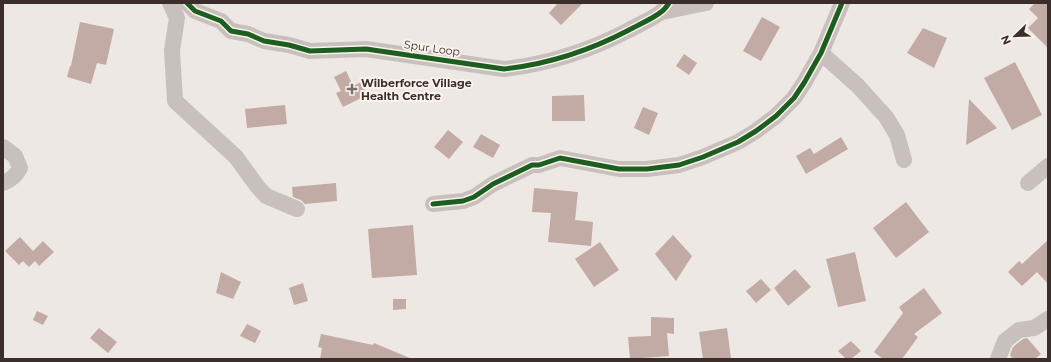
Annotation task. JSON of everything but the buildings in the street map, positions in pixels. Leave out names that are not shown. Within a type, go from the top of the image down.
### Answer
[{"type":"street","points":[[170,3],[176,18],[172,50],[176,101],[236,157],[266,196],[297,209]]},
{"type":"street","name":"Spur Loop","points":[[187,3],[195,11],[221,22],[231,30],[248,34],[264,41],[289,45],[310,51],[366,49],[504,69],[526,66],[572,55],[614,38],[665,8],[706,3]]},
{"type":"street","points":[[432,204],[463,201],[474,197],[493,184],[532,165],[539,165],[560,158],[619,169],[648,169],[679,165],[703,157],[738,142],[756,132],[776,116],[794,98],[804,84],[821,52],[842,3]]},
{"type":"street","points":[[821,52],[858,86],[886,117],[897,135],[904,160]]},
{"type":"street","points":[[3,147],[15,156],[20,168],[17,174],[10,181],[3,183]]},
{"type":"street","points":[[1028,182],[1048,166]]},
{"type":"street","points":[[998,359],[1004,341],[1019,330],[1034,328],[1048,319]]},
{"type":"cycle path","points":[[187,3],[195,11],[221,21],[231,31],[248,34],[264,41],[289,45],[310,51],[366,49],[504,69],[537,64],[584,50],[614,38],[654,17],[669,3]]},
{"type":"cycle path","points":[[433,204],[463,201],[474,197],[493,184],[532,165],[539,165],[560,158],[619,169],[647,169],[679,165],[703,157],[738,142],[776,116],[794,98],[821,53],[842,3]]},
{"type":"place","name":"Wilberforce Village Health Centre","points":[[352,89]]}]
